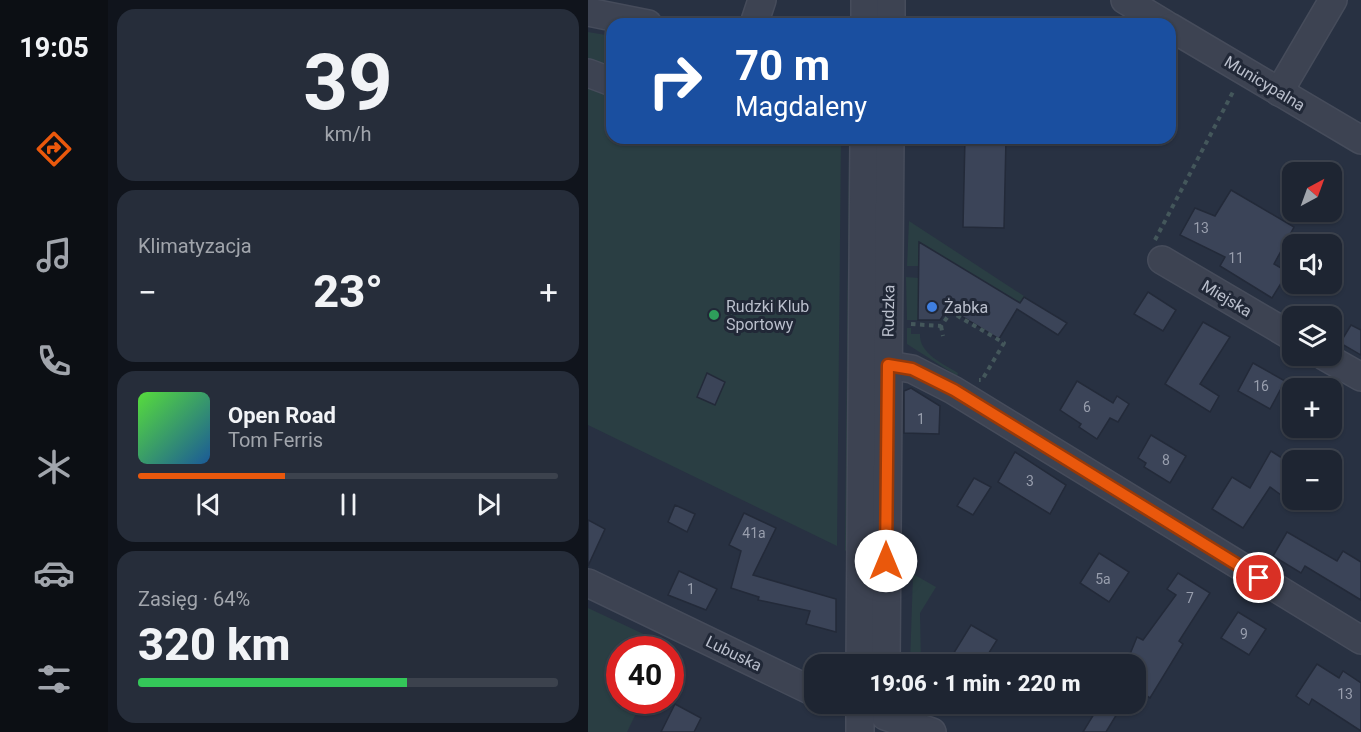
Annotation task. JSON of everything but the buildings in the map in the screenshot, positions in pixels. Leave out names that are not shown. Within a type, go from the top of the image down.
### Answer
[{"type":"street","points":[[756,18],[762,0]]},
{"type":"street","points":[[865,0],[865,18]]},
{"type":"street","points":[[891,0],[891,18]]},
{"type":"street","points":[[1125,0],[1155,18]]},
{"type":"street","points":[[1279,92],[1333,0]]},
{"type":"street","points":[[588,12],[618,18]]},
{"type":"street","name":"Municypalna","points":[[1176,31],[1361,140]]},
{"type":"street","points":[[588,73],[606,80]]},
{"type":"street","name":"Rudzka","points":[[866,144],[877,178],[888,365],[886,654]]},
{"type":"street","name":"Rudzka","points":[[860,654],[877,178],[888,144]]},
{"type":"street","name":"Miejska","points":[[1162,260],[1282,331]]},
{"type":"street","points":[[888,365],[912,369],[954,390],[1361,640]]},
{"type":"street","points":[[1342,366],[1361,377]]},
{"type":"street","name":"Lubuska","points":[[588,583],[804,687]]},
{"type":"street","points":[[868,714],[932,732]]},
{"type":"path","points":[[1162,260],[1153,246],[1156,234],[1245,71]]},
{"type":"path","points":[[943,336],[942,326],[951,312],[1004,344],[982,380],[974,380]]},
{"type":"path","points":[[919,324],[942,326]]},
{"type":"green space","name":"Rudzki Klub Sportowy","points":[[588,32],[606,35],[606,144],[841,144],[837,546],[588,425]]},
{"type":"green space","points":[[849,144],[853,144],[850,547],[845,551]]},
{"type":"green space","points":[[909,221],[1027,298],[1023,304],[920,242],[919,266],[907,266]]},
{"type":"green space","points":[[906,277],[919,278],[918,320],[907,320]]},
{"type":"green space","points":[[907,328],[911,328],[911,334],[920,334],[928,353],[958,373],[957,376],[907,344]]},
{"type":"green space","points":[[913,574],[936,587],[920,613],[921,654],[910,654]]},
{"type":"green space","points":[[588,608],[648,636],[606,636],[606,714],[636,714],[627,732],[588,732]]},
{"type":"place","name":"Żabka","points":[[932,307]]},
{"type":"place","name":"Rudzki Klub Sportowy","points":[[714,315]]},
{"type":"route","points":[[886,561],[888,365],[898,365],[912,369],[954,390],[1259,578]]}]
